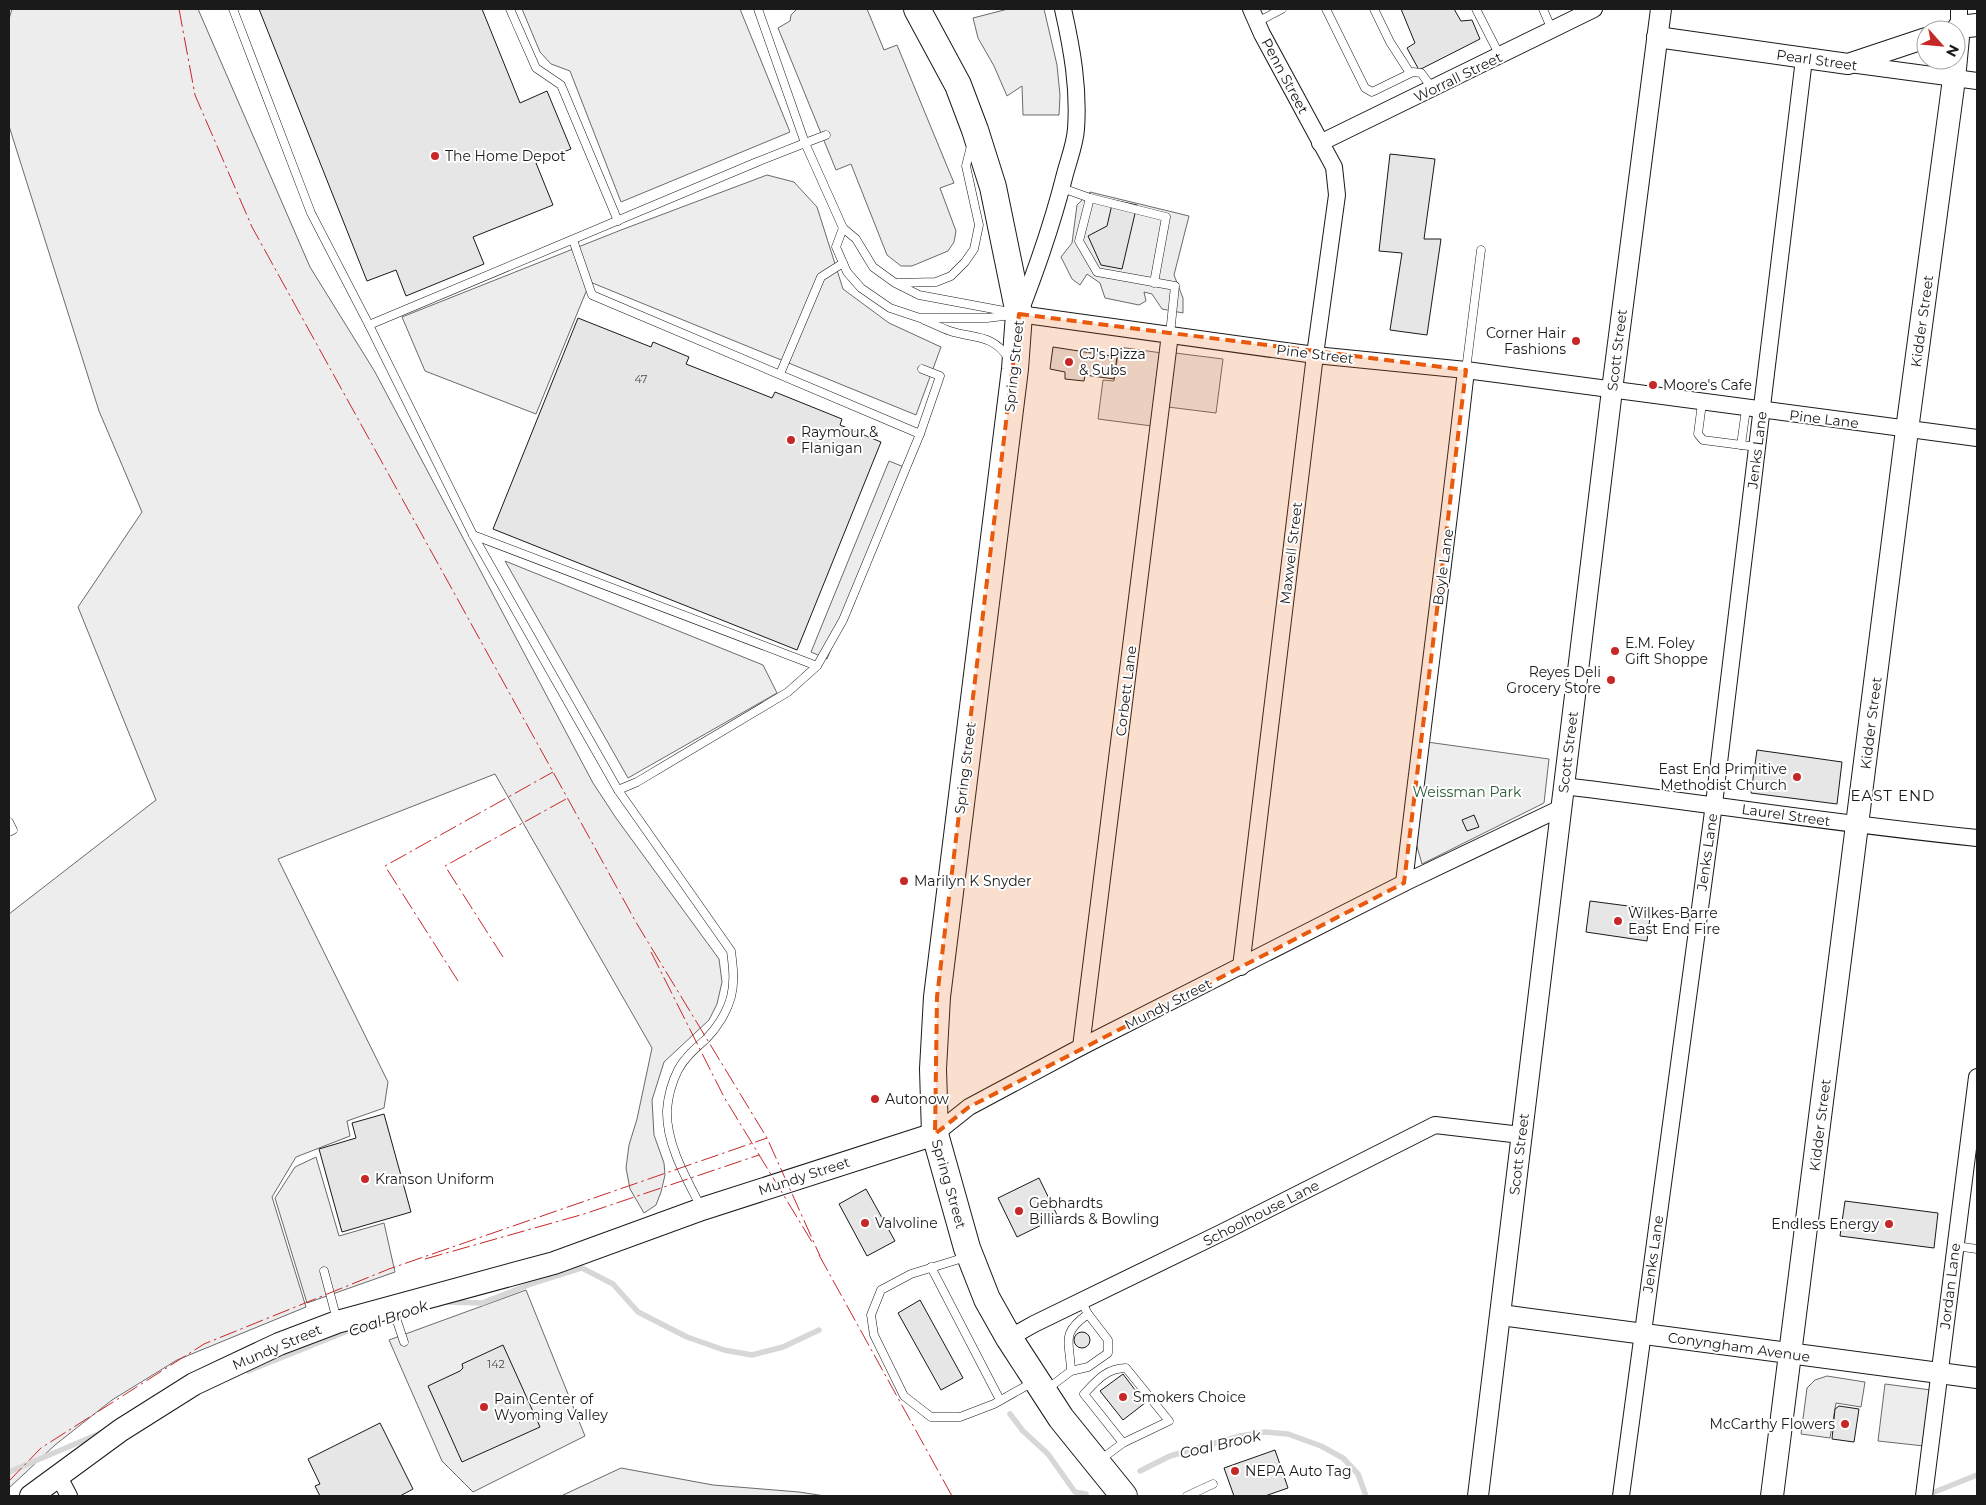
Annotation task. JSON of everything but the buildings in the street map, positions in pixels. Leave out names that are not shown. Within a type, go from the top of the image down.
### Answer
[{"type":"main road","name":"Spring Street","points":[[917,9],[958,85],[975,130],[993,188],[1019,314],[1015,369],[937,997],[933,1069],[935,1134],[970,1256],[987,1299],[1009,1338],[1060,1418],[1112,1481]]},
{"type":"main road","name":"Kidder Street","points":[[1772,1496],[1907,430],[1955,70]]},
{"type":"main road","name":"Mundy Street","points":[[31,1496],[121,1430],[194,1384],[279,1344],[337,1322],[554,1263],[702,1209],[935,1134]]},
{"type":"street","points":[[1019,314],[1042,254],[1062,188],[1076,131],[1074,58],[1063,9]]},
{"type":"street","name":"Worrall Street","points":[[1320,143],[1594,9]]},
{"type":"street","name":"Scott Street","points":[[1478,1496],[1612,390],[1662,9]]},
{"type":"street","name":"Penn Street","points":[[1254,15],[1320,143]]},
{"type":"street","name":"Pearl Street","points":[[1658,37],[1804,59],[1977,81]]},
{"type":"street","points":[[1848,64],[1916,41]]},
{"type":"street","name":"Jenks Lane","points":[[1621,1496],[1714,804],[1749,446],[1804,59]]},
{"type":"street","name":"Maxwell Street","points":[[1242,967],[1315,354],[1336,195],[1334,168],[1320,143]]},
{"type":"street","name":"Pine Street","points":[[1019,314],[1315,354],[1466,370],[1612,390]]},
{"type":"street","name":"Corbett Lane","points":[[1081,1047],[1170,334]]},
{"type":"street","name":"Boyle Lane","points":[[1404,883],[1433,636],[1453,493],[1466,370]]},
{"type":"street","name":"Pine Lane","points":[[1612,390],[1977,438]]},
{"type":"street","name":"Laurel Street","points":[[1564,786],[1714,804],[1858,826],[1977,838]]},
{"type":"street","name":"Mundy Street","points":[[935,1134],[969,1107],[1081,1047],[1242,967],[1404,883],[1561,808]]},
{"type":"street","name":"Jordan Lane","points":[[1924,1496],[1977,1076]]},
{"type":"street","name":"Schoolhouse Lane","points":[[1009,1338],[1085,1308],[1223,1232],[1435,1125],[1522,1135]]},
{"type":"street","name":"Conyngham Avenue","points":[[1501,1315],[1790,1355],[1977,1378]]},
{"type":"street","points":[[58,1475],[69,1496]]},
{"type":"lane","points":[[233,9],[311,213],[369,324],[473,535],[618,790],[731,951],[735,976],[731,997],[721,1020],[708,1037],[691,1052],[678,1070],[670,1093],[667,1112],[670,1132],[677,1156],[702,1209]]},
{"type":"lane","points":[[510,9],[536,68],[561,86],[618,221]]},
{"type":"lane","points":[[758,9],[805,143],[842,228],[856,239],[873,267],[895,283],[919,295],[1019,314]]},
{"type":"lane","points":[[1254,15],[1282,9]]},
{"type":"lane","points":[[1326,9],[1365,88],[1372,92],[1414,72],[1421,73],[1432,89]]},
{"type":"lane","points":[[1374,9],[1390,42],[1410,73]]},
{"type":"lane","points":[[1476,9],[1500,56]]},
{"type":"lane","points":[[1542,9],[1552,30]]},
{"type":"lane","points":[[895,283],[936,282],[951,276],[966,262],[974,249],[979,225],[966,166],[975,130]]},
{"type":"lane","points":[[369,324],[757,162],[826,136]]},
{"type":"lane","points":[[1062,188],[1090,198],[1166,217],[1154,283]]},
{"type":"lane","points":[[1090,198],[1079,241],[1098,272],[1175,286],[1170,334]]},
{"type":"lane","points":[[842,228],[836,247],[847,272],[861,288],[890,308],[951,331],[970,334],[999,346],[1015,369]]},
{"type":"lane","points":[[573,240],[592,295],[920,434]]},
{"type":"lane","name":"Boyle Lane","points":[[1466,370],[1481,250]]},
{"type":"lane","points":[[780,374],[821,277],[843,264]]},
{"type":"lane","points":[[920,318],[987,318],[1019,314]]},
{"type":"lane","points":[[618,790],[642,778],[788,692],[816,666],[843,620],[920,434],[940,376],[922,369]]},
{"type":"lane","points":[[1702,403],[1698,434],[1703,440],[1749,446]]},
{"type":"lane","points":[[473,535],[816,666]]},
{"type":"lane","points":[[9,822],[13,830],[9,832]]},
{"type":"lane","points":[[1956,1246],[1977,1249]]},
{"type":"lane","points":[[970,1256],[911,1274],[881,1290],[871,1316],[874,1335],[904,1396],[931,1417],[960,1417],[1040,1386],[1071,1371],[1088,1367],[1108,1353],[1108,1340],[1085,1308],[1068,1336],[1071,1371]]},
{"type":"lane","points":[[931,1267],[1000,1400]]},
{"type":"lane","points":[[324,1271],[337,1322]]},
{"type":"lane","points":[[392,1307],[404,1342]]},
{"type":"lane","points":[[1112,1481],[1124,1443],[1170,1421],[1126,1368],[1115,1368],[1100,1376],[1084,1394],[1124,1443]]},
{"type":"lane","points":[[1187,1496],[1213,1484]]},
{"type":"highlighted area","points":[[1019,314],[1466,370],[1404,883],[969,1107],[935,1134],[937,997]]},
{"type":"shaded area","points":[[12,9],[198,9],[310,267],[375,372],[593,783],[616,818],[719,959],[722,982],[717,1004],[709,1020],[664,1062],[652,1100],[654,1135],[664,1163],[665,1175],[656,1205],[644,1213],[630,1189],[626,1168],[629,1145],[637,1119],[652,1048],[495,774],[278,859],[388,1082],[384,1108],[347,1121],[350,1136],[296,1157],[272,1197],[306,1307],[177,1360],[112,1400],[55,1445],[9,1488],[9,914],[156,800],[78,607],[142,512],[99,411],[9,126],[9,19]]},
{"type":"shaded area","points":[[522,9],[740,9],[790,132],[621,202],[570,71],[551,64],[540,52]]},
{"type":"shaded area","points":[[797,9],[867,9],[884,50],[897,45],[954,183],[940,188],[956,231],[954,242],[948,251],[912,266],[901,266],[887,255],[851,164],[836,170],[778,28],[790,21],[791,15]]},
{"type":"shaded area","points":[[1008,9],[1044,9],[1057,65],[1060,95],[1059,115],[1023,115],[1022,86],[1007,96],[994,66],[978,38],[973,18]]},
{"type":"shaded area","points":[[767,175],[794,182],[817,207],[843,289],[889,323],[941,347],[916,415],[590,282],[536,414],[425,371],[402,317],[621,230]]},
{"type":"shaded area","points":[[1090,192],[1189,216],[1174,275],[1183,298],[1183,313],[1162,309],[1152,294],[1144,292],[1146,301],[1139,305],[1105,298],[1100,283],[1087,274],[1080,285],[1072,279],[1061,257],[1072,243],[1077,205]]},
{"type":"shaded area","points":[[1119,347],[1162,353],[1152,426],[1098,419],[1103,380],[1114,381]]},
{"type":"shaded area","points":[[1175,353],[1223,359],[1216,413],[1168,407]]},
{"type":"shaded area","points":[[889,461],[904,467],[827,659],[811,652]]},
{"type":"shaded area","points":[[505,561],[763,665],[777,693],[628,778]]},
{"type":"shaded area","name":"Weissman Park","points":[[1427,742],[1549,759],[1544,803],[1422,864],[1414,836]]},
{"type":"shaded area","points":[[316,1157],[339,1236],[384,1223],[395,1272],[307,1303],[275,1198],[295,1167]]},
{"type":"shaded area","points":[[526,1290],[585,1436],[473,1492],[442,1461],[389,1340]]},
{"type":"shaded area","points":[[1827,1376],[1865,1382],[1861,1407],[1836,1403],[1830,1438],[1801,1434],[1807,1388],[1815,1380]]},
{"type":"shaded area","points":[[1885,1384],[1931,1390],[1924,1446],[1878,1441]]},
{"type":"shaded area","points":[[621,1468],[713,1485],[825,1496],[561,1496]]},
{"type":"waterway","name":"Coal Brook","points":[[445,1302],[482,1303],[531,1284],[582,1268],[613,1284],[638,1312],[687,1337],[724,1350],[752,1355],[783,1347],[819,1330]]},
{"type":"waterway","name":"Coal Brook","points":[[248,1371],[355,1328]]},
{"type":"waterway","name":"Coal Brook","points":[[1010,1414],[1023,1431],[1048,1454],[1075,1492],[1086,1494]]},
{"type":"waterway","name":"Coal Brook","points":[[1140,1471],[1170,1456],[1240,1436],[1265,1432],[1288,1434],[1321,1446],[1343,1458],[1358,1474],[1366,1496]]},
{"type":"waterway","name":"Coal Brook","points":[[9,1472],[101,1433]]},
{"type":"waterway","name":"Coal Brook","points":[[1927,1495],[1977,1475]]},
{"type":"power","points":[[179,9],[195,95],[252,227],[637,924],[767,1138],[820,1256]]},
{"type":"power","points":[[458,981],[385,866],[553,772]]},
{"type":"power","points":[[503,957],[445,866],[566,799],[565,797]]},
{"type":"power","points":[[651,952],[724,1097],[812,1242]]},
{"type":"power","points":[[9,1481],[41,1448],[204,1344],[389,1269],[767,1138]]},
{"type":"power","points":[[425,1259],[584,1214],[759,1155]]},
{"type":"power","points":[[819,1255],[952,1496]]},
{"type":"place","name":"The Home Depot","points":[[435,156]]},
{"type":"place","name":"Corner Hair Fashions","points":[[1576,341]]},
{"type":"place","name":"CJ's Pizza & Subs","points":[[1069,362]]},
{"type":"place","name":"Moore's Cafe","points":[[1653,385]]},
{"type":"place","name":"Raymour & Flanigan","points":[[791,440]]},
{"type":"place","name":"E.M. Foley Gift Shoppe","points":[[1615,651]]},
{"type":"place","name":"Reyes Deli Grocery Store","points":[[1611,680]]},
{"type":"place","name":"East End Primitive Methodist Church","points":[[1797,777]]},
{"type":"place","name":"Marilyn K Snyder","points":[[904,881]]},
{"type":"place","name":"Wilkes-Barre East End Fire","points":[[1618,921]]},
{"type":"place","name":"Autonow","points":[[875,1099]]},
{"type":"place","name":"Kranson Uniform","points":[[365,1179]]},
{"type":"place","name":"Gebhardts Billiards & Bowling","points":[[1019,1211]]},
{"type":"place","name":"Valvoline","points":[[865,1223]]},
{"type":"place","name":"Endless Energy","points":[[1889,1224]]},
{"type":"place","name":"Smokers Choice","points":[[1123,1397]]},
{"type":"place","name":"Pain Center of Wyoming Valley","points":[[484,1407]]},
{"type":"place","name":"McCarthy Flowers","points":[[1845,1424]]},
{"type":"place","name":"NEPA Auto Tag","points":[[1235,1471]]},
{"type":"district","name":"EAST END","points":[[1893,795]]}]
